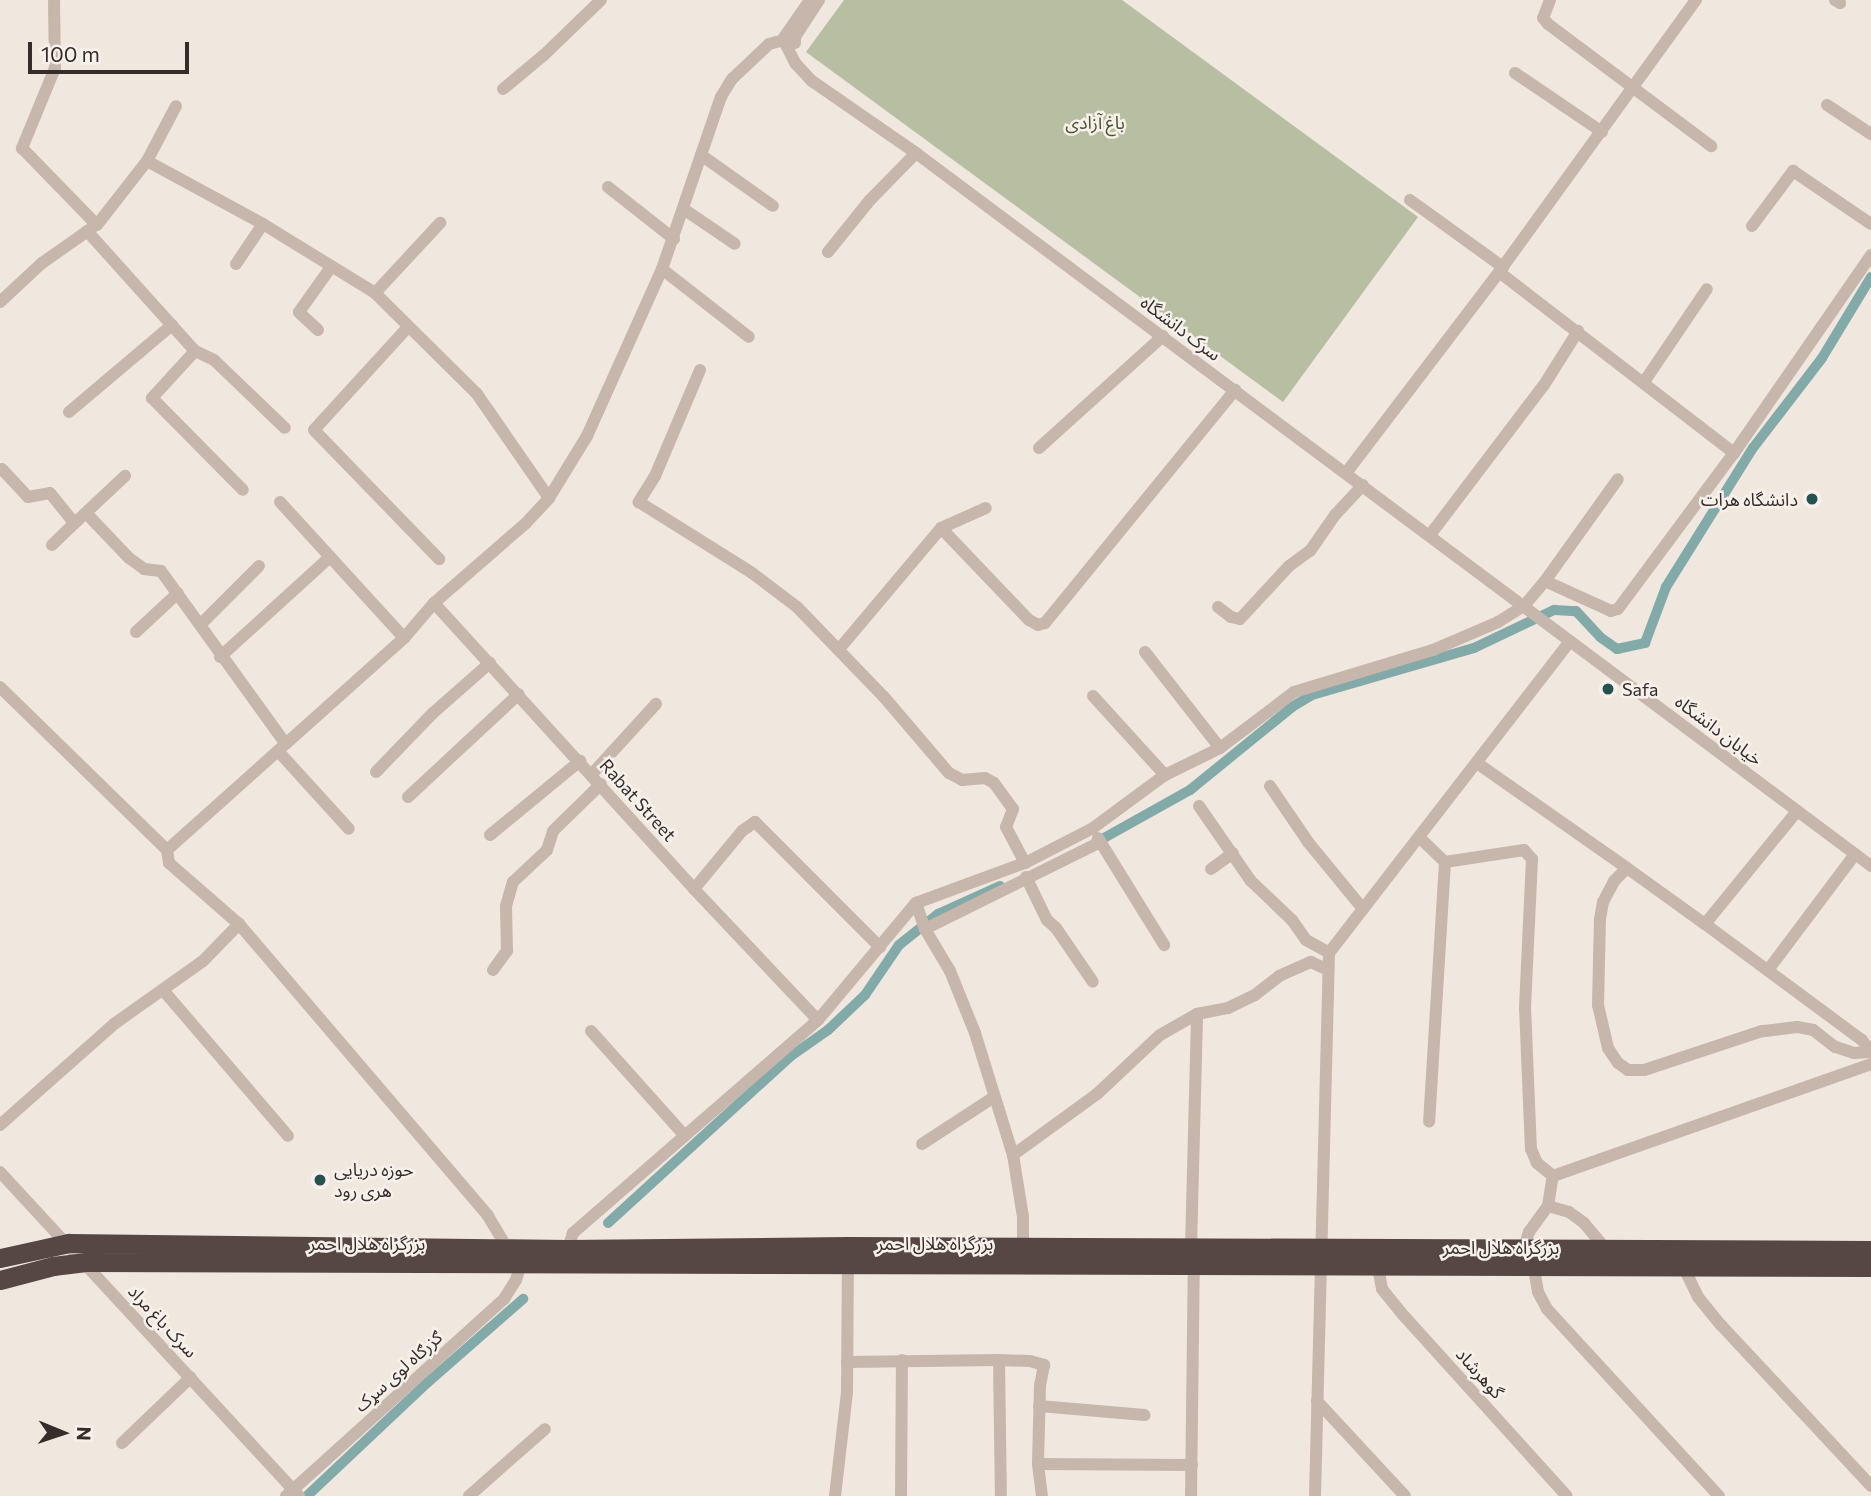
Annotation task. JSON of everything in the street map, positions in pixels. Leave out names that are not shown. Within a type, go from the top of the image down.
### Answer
[{"type":"highway","name":"بزرگراه هلال احمر","points":[[0,1258],[69,1244],[1320,1259],[1524,1250],[1871,1250]]},
{"type":"highway","name":"بزرگراه هلال احمر","points":[[0,1280],[53,1266],[86,1262],[521,1264],[848,1255],[1023,1246],[1192,1257]]},
{"type":"highway","name":"بزرگراه هلال احمر","points":[[1320,1259],[1377,1268],[1871,1267]]},
{"type":"street","points":[[54,0],[55,68],[22,148],[195,351],[215,360],[285,428]]},
{"type":"street","points":[[503,89],[544,55],[601,0]]},
{"type":"street","points":[[789,38],[810,0]]},
{"type":"street","points":[[167,850],[404,638],[434,603],[526,523],[549,498],[587,436],[662,269],[685,210],[721,97],[732,79],[769,44],[789,38],[819,0]]},
{"type":"street","points":[[1550,0],[1543,18],[1548,24],[1710,146]]},
{"type":"street","points":[[1346,472],[1501,269],[1696,0]]},
{"type":"street","name":"سرک دانشگاه","points":[[789,38],[796,64],[812,81],[916,153],[1545,623]]},
{"type":"street","points":[[1515,73],[1602,132]]},
{"type":"street","points":[[1827,104],[1871,134]]},
{"type":"street","points":[[0,302],[42,264],[92,228],[147,161],[176,106]]},
{"type":"street","points":[[828,252],[870,201],[916,153]]},
{"type":"street","points":[[701,155],[773,206]]},
{"type":"street","points":[[147,161],[263,224],[374,293],[477,394],[549,498]]},
{"type":"street","points":[[1752,226],[1793,171],[1871,224]]},
{"type":"street","points":[[608,187],[674,239]]},
{"type":"street","points":[[1410,200],[1734,453]]},
{"type":"street","points":[[685,210],[735,244]]},
{"type":"street","points":[[374,293],[439,223]]},
{"type":"street","points":[[236,264],[263,224]]},
{"type":"street","points":[[1545,581],[1611,611],[1618,609],[1734,453],[1871,255]]},
{"type":"street","points":[[318,330],[299,312],[331,267]]},
{"type":"street","points":[[662,269],[749,337]]},
{"type":"street","points":[[1644,382],[1707,289]]},
{"type":"street","points":[[69,412],[172,325]]},
{"type":"street","points":[[408,327],[314,430],[439,559]]},
{"type":"street","points":[[1430,535],[1544,385],[1578,331]]},
{"type":"street","points":[[1038,448],[1163,337]]},
{"type":"street","points":[[195,351],[152,398],[243,490]]},
{"type":"street","points":[[700,370],[655,476],[639,502],[752,573],[797,607],[840,648],[948,773],[962,780],[985,778],[994,783],[1013,809],[1006,827],[1026,863]]},
{"type":"street","points":[[941,528],[1029,620],[1038,625],[1045,623],[1235,390]]},
{"type":"street","points":[[2,469],[29,497],[50,494],[69,519],[81,517],[144,569],[161,571],[201,624],[220,657],[282,747],[349,829]]},
{"type":"street","points":[[51,545],[125,476]]},
{"type":"street","points":[[568,1249],[573,1233],[818,1020],[916,903],[1026,863],[1093,828],[1165,775],[1220,748],[1294,691],[1455,642],[1528,609],[1545,581],[1619,479]]},
{"type":"street","points":[[1218,607],[1231,617],[1240,619],[1289,566],[1310,551],[1335,515],[1363,485]]},
{"type":"street","points":[[280,502],[404,638]]},
{"type":"street","points":[[840,648],[941,528],[986,508]]},
{"type":"street","points":[[220,657],[330,557]]},
{"type":"street","points":[[201,624],[259,566]]},
{"type":"street","points":[[136,632],[177,593]]},
{"type":"street","name":"Rabat Street","points":[[434,603],[694,889],[818,1020]]},
{"type":"street","name":"خیابان دانشگاه","points":[[1545,623],[1871,866]]},
{"type":"street","points":[[1315,1496],[1329,953],[1570,641]]},
{"type":"street","points":[[1145,652],[1220,748]]},
{"type":"street","points":[[376,772],[433,713],[490,663]]},
{"type":"street","points":[[0,687],[167,850],[170,863],[239,924],[488,1216],[507,1248]]},
{"type":"street","points":[[408,797],[519,694]]},
{"type":"street","points":[[1093,696],[1165,775]]},
{"type":"street","points":[[494,970],[507,951],[506,906],[513,882],[547,850],[553,831],[656,704]]},
{"type":"street","points":[[491,835],[580,761]]},
{"type":"street","points":[[1477,763],[1627,868],[1705,924],[1862,1040],[1871,1052],[1854,1054],[1835,1047],[1813,1030],[1797,1027],[1762,1031],[1644,1070],[1628,1070],[1618,1063],[1608,1048],[1598,1005],[1600,919],[1603,902],[1614,881],[1627,868]]},
{"type":"street","points":[[1270,786],[1308,842],[1363,909]]},
{"type":"street","points":[[1199,806],[1251,881],[1292,920],[1306,940],[1329,953]]},
{"type":"street","points":[[1705,924],[1797,811]]},
{"type":"street","points":[[694,889],[742,831],[755,822],[762,833],[880,947]]},
{"type":"street","points":[[1093,828],[1164,945]]},
{"type":"street","points":[[1419,837],[1444,862],[1429,1122]]},
{"type":"street","points":[[925,929],[1100,842]]},
{"type":"street","points":[[1444,862],[1524,849],[1532,859],[1525,1007],[1531,1149],[1536,1163],[1553,1176]]},
{"type":"street","points":[[1211,869],[1233,853]]},
{"type":"street","points":[[1768,971],[1855,853]]},
{"type":"street","points":[[1026,877],[1047,920],[1056,928],[1093,982]]},
{"type":"street","points":[[916,903],[925,929],[950,971],[970,1020],[1013,1155],[1023,1217],[1023,1246]]},
{"type":"street","points":[[0,1125],[114,1024],[203,961],[239,924]]},
{"type":"street","points":[[1013,1155],[1097,1094],[1160,1035],[1197,1014],[1228,1008],[1255,995],[1279,976],[1311,962],[1328,970]]},
{"type":"street","points":[[163,990],[288,1136]]},
{"type":"street","points":[[1191,1496],[1197,1014]]},
{"type":"street","points":[[591,1031],[684,1135]]},
{"type":"street","points":[[1553,1176],[1871,1064]]},
{"type":"street","points":[[922,1144],[994,1097]]},
{"type":"street","name":"سرک باغ مراد","points":[[0,1172],[86,1262],[295,1494]]},
{"type":"street","points":[[1524,1250],[1529,1232],[1548,1206],[1553,1176]]},
{"type":"street","points":[[1548,1206],[1569,1212],[1584,1223],[1607,1250]]},
{"type":"street","points":[[835,1496],[847,1392],[848,1255]]},
{"type":"street","name":"ګزرګاه لوی سړک","points":[[295,1494],[504,1300],[516,1280],[521,1264]]},
{"type":"street","points":[[1683,1266],[1698,1297],[1721,1325],[1871,1486]]},
{"type":"street","name":"گوهرشاد","points":[[1377,1268],[1382,1289],[1405,1317],[1567,1496]]},
{"type":"street","points":[[1534,1269],[1538,1292],[1547,1309],[1719,1496]]},
{"type":"street","points":[[901,1496],[902,1360]]},
{"type":"street","points":[[847,1362],[999,1360],[1030,1361],[1044,1365],[1038,1464],[1042,1496]]},
{"type":"street","points":[[999,1360],[1001,1496]]},
{"type":"street","points":[[122,1443],[191,1377]]},
{"type":"street","points":[[1317,1401],[1405,1496]]},
{"type":"street","points":[[1040,1406],[1145,1415]]},
{"type":"street","points":[[469,1496],[545,1429]]},
{"type":"street","points":[[1038,1464],[1192,1465]]},
{"type":"green space","name":"باغ آزادی","points":[[844,0],[1122,0],[1418,217],[1283,402],[806,52]]},
{"type":"waterway","points":[[1095,843],[1190,790],[1292,707],[1312,695],[1474,648],[1554,610],[1576,611],[1600,637],[1617,649],[1645,643],[1666,587],[1753,448],[1822,358],[1871,277]]},
{"type":"waterway","points":[[608,1223],[791,1056],[828,1030],[865,995],[899,945],[938,914],[1000,886]]},
{"type":"waterway","points":[[307,1496],[427,1383],[523,1299]]},
{"type":"place","name":"دانشگاه هرات","points":[[1812,499]]},
{"type":"place","name":"Safa","points":[[1608,689]]},
{"type":"place","name":"حوزه دریایی هری رود","points":[[320,1180]]}]
